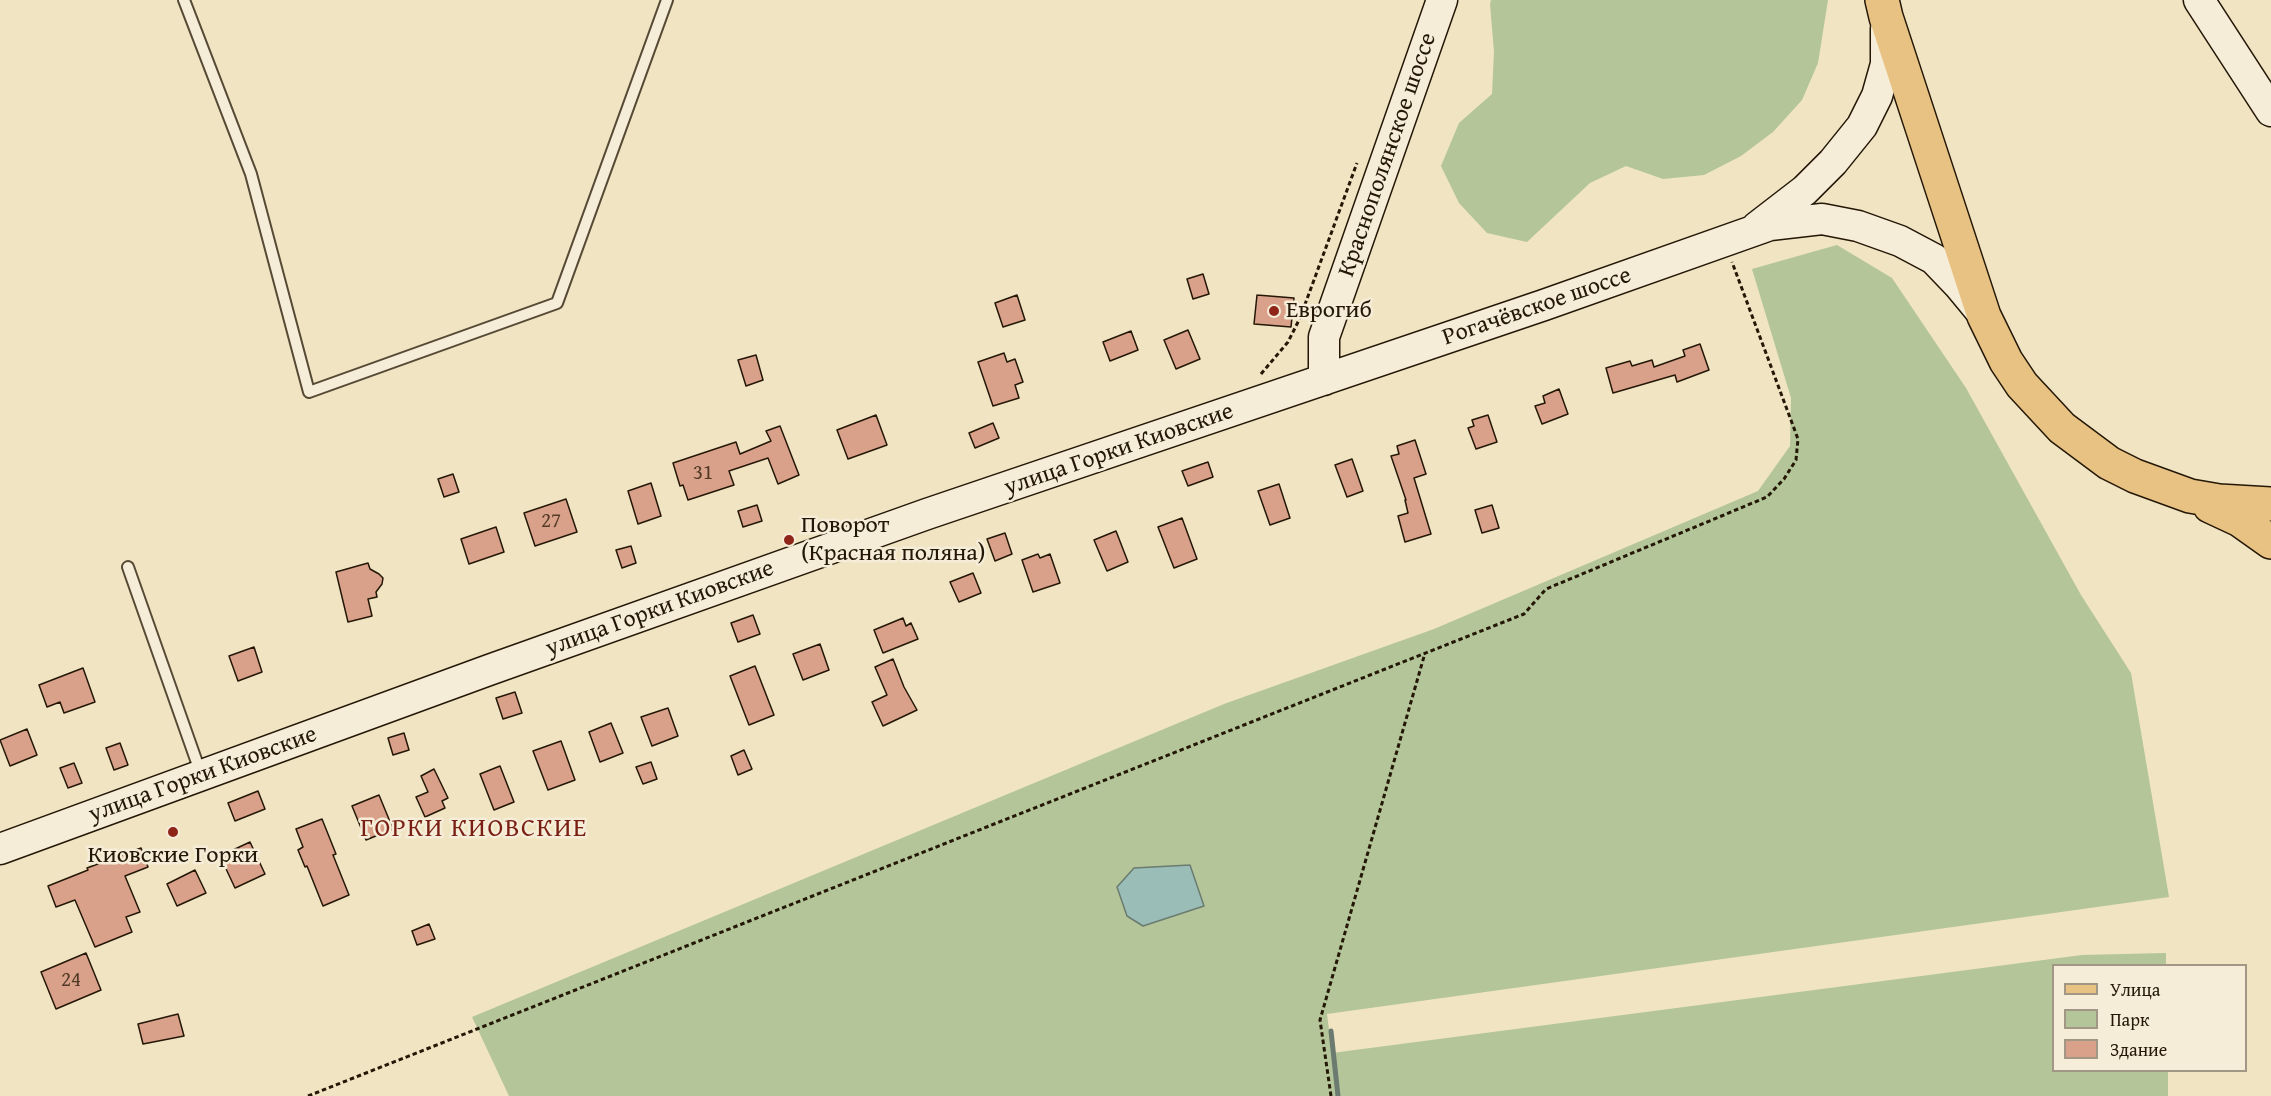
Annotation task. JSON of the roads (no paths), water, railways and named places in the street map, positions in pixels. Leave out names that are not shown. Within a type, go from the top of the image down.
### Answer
[{"type":"main road","name":"Краснополянское шоссе","points":[[1324,380],[1324,337],[1442,0]]},
{"type":"main road","points":[[2199,0],[2271,111]]},
{"type":"main road","name":"Рогачёвское шоссе","points":[[1737,237],[1806,190],[1833,162],[1862,126],[1877,96],[1886,64],[1884,9]]},
{"type":"main road","name":"Рогачёвское шоссе","points":[[1884,9],[1984,316],[2006,361],[2022,385],[2062,428],[2085,447],[2118,467],[2162,487],[2190,496],[2219,501],[2271,504]]},
{"type":"main road","name":"Рогачёвское шоссе","points":[[1324,380],[1770,225],[1822,219],[1879,233],[1934,259],[1984,316]]},
{"type":"main road","name":"улица Горки Киовские","points":[[0,849],[201,774],[927,514],[1324,380]]},
{"type":"main road","points":[[2190,496],[2240,520],[2271,542]]},
{"type":"lane","points":[[184,0],[251,174],[309,392],[557,303],[667,0]]},
{"type":"lane","points":[[128,567],[201,774]]},
{"type":"water","points":[[1190,865],[1204,906],[1143,926],[1127,916],[1117,887],[1134,868]]},
{"type":"waterway","points":[[1331,1031],[1338,1096]]},
{"type":"place","name":"Еврогиб","points":[[1274,311]]},
{"type":"place","name":"Поворот (Красная поляна)","points":[[789,540]]},
{"type":"place","name":"Киовские Горки","points":[[173,832]]},
{"type":"district","name":"ГОРКИ КИОВСКИЕ","points":[[474,829]]}]
